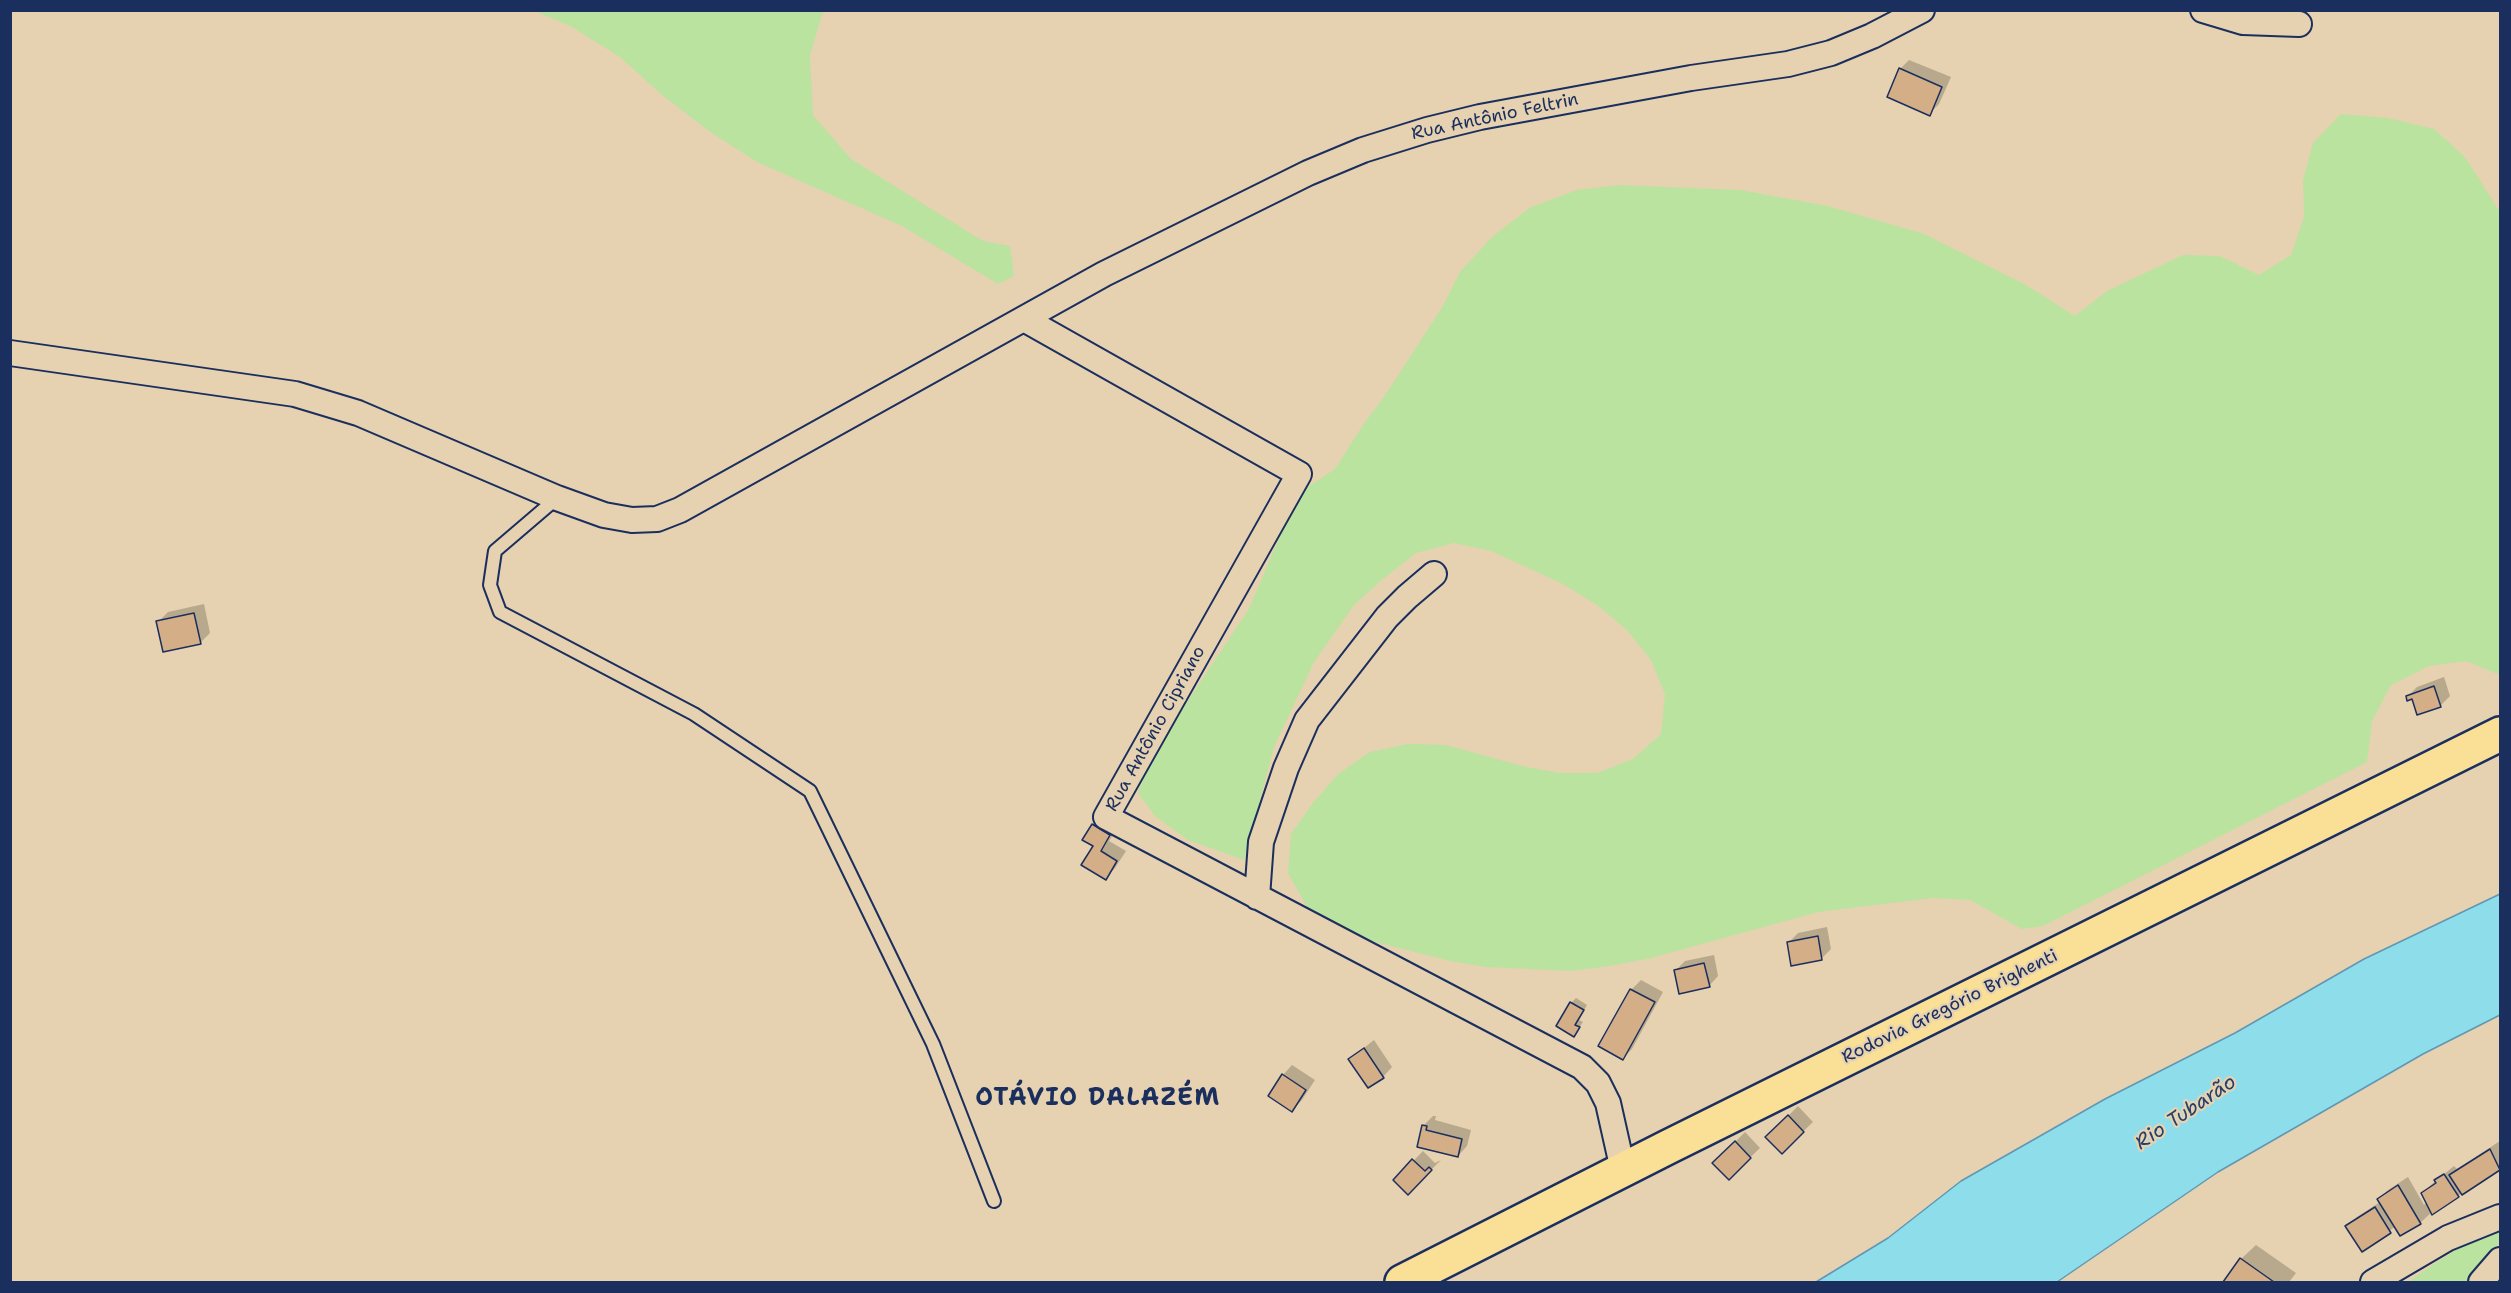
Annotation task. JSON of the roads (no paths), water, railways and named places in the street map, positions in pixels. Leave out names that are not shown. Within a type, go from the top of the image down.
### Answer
[{"type":"main road","name":"Rodovia Gregório Brighenti","points":[[1402,1282],[2500,734]]},
{"type":"street","name":"Rua Antônio Feltrin","points":[[10,353],[294,394],[358,413],[557,498],[604,515],[632,520],[657,519],[680,510],[1114,268],[1308,173],[1364,150],[1427,130],[1480,117],[1691,78],[1788,64],[1831,52],[1862,40],[1922,10]]},
{"type":"street","points":[[2203,10],[2243,22],[2299,24]]},
{"type":"street","name":"Rua Antônio Cipriano","points":[[1024,319],[1299,474],[1106,817],[1582,1067],[1598,1083],[1608,1103],[1623,1170]]},
{"type":"street","points":[[1257,897],[1261,842],[1286,768],[1306,720],[1387,617],[1434,574]]},
{"type":"street","points":[[2373,1282],[2448,1238],[2500,1217]]},
{"type":"street","points":[[2481,1282],[2500,1260]]},
{"type":"lane","points":[[557,498],[495,552],[490,585],[500,612],[694,714],[810,791],[933,1044],[994,1201]]},
{"type":"water","name":"Rio Tubarão","points":[[2500,894],[2500,1015],[2423,1054],[2218,1172],[2057,1282],[1816,1282],[1888,1238],[1961,1181],[2105,1099],[2235,1033],[2364,959]]},
{"type":"district","name":"OTÁVIO DALAZÉM","points":[[1098,1099]]}]
